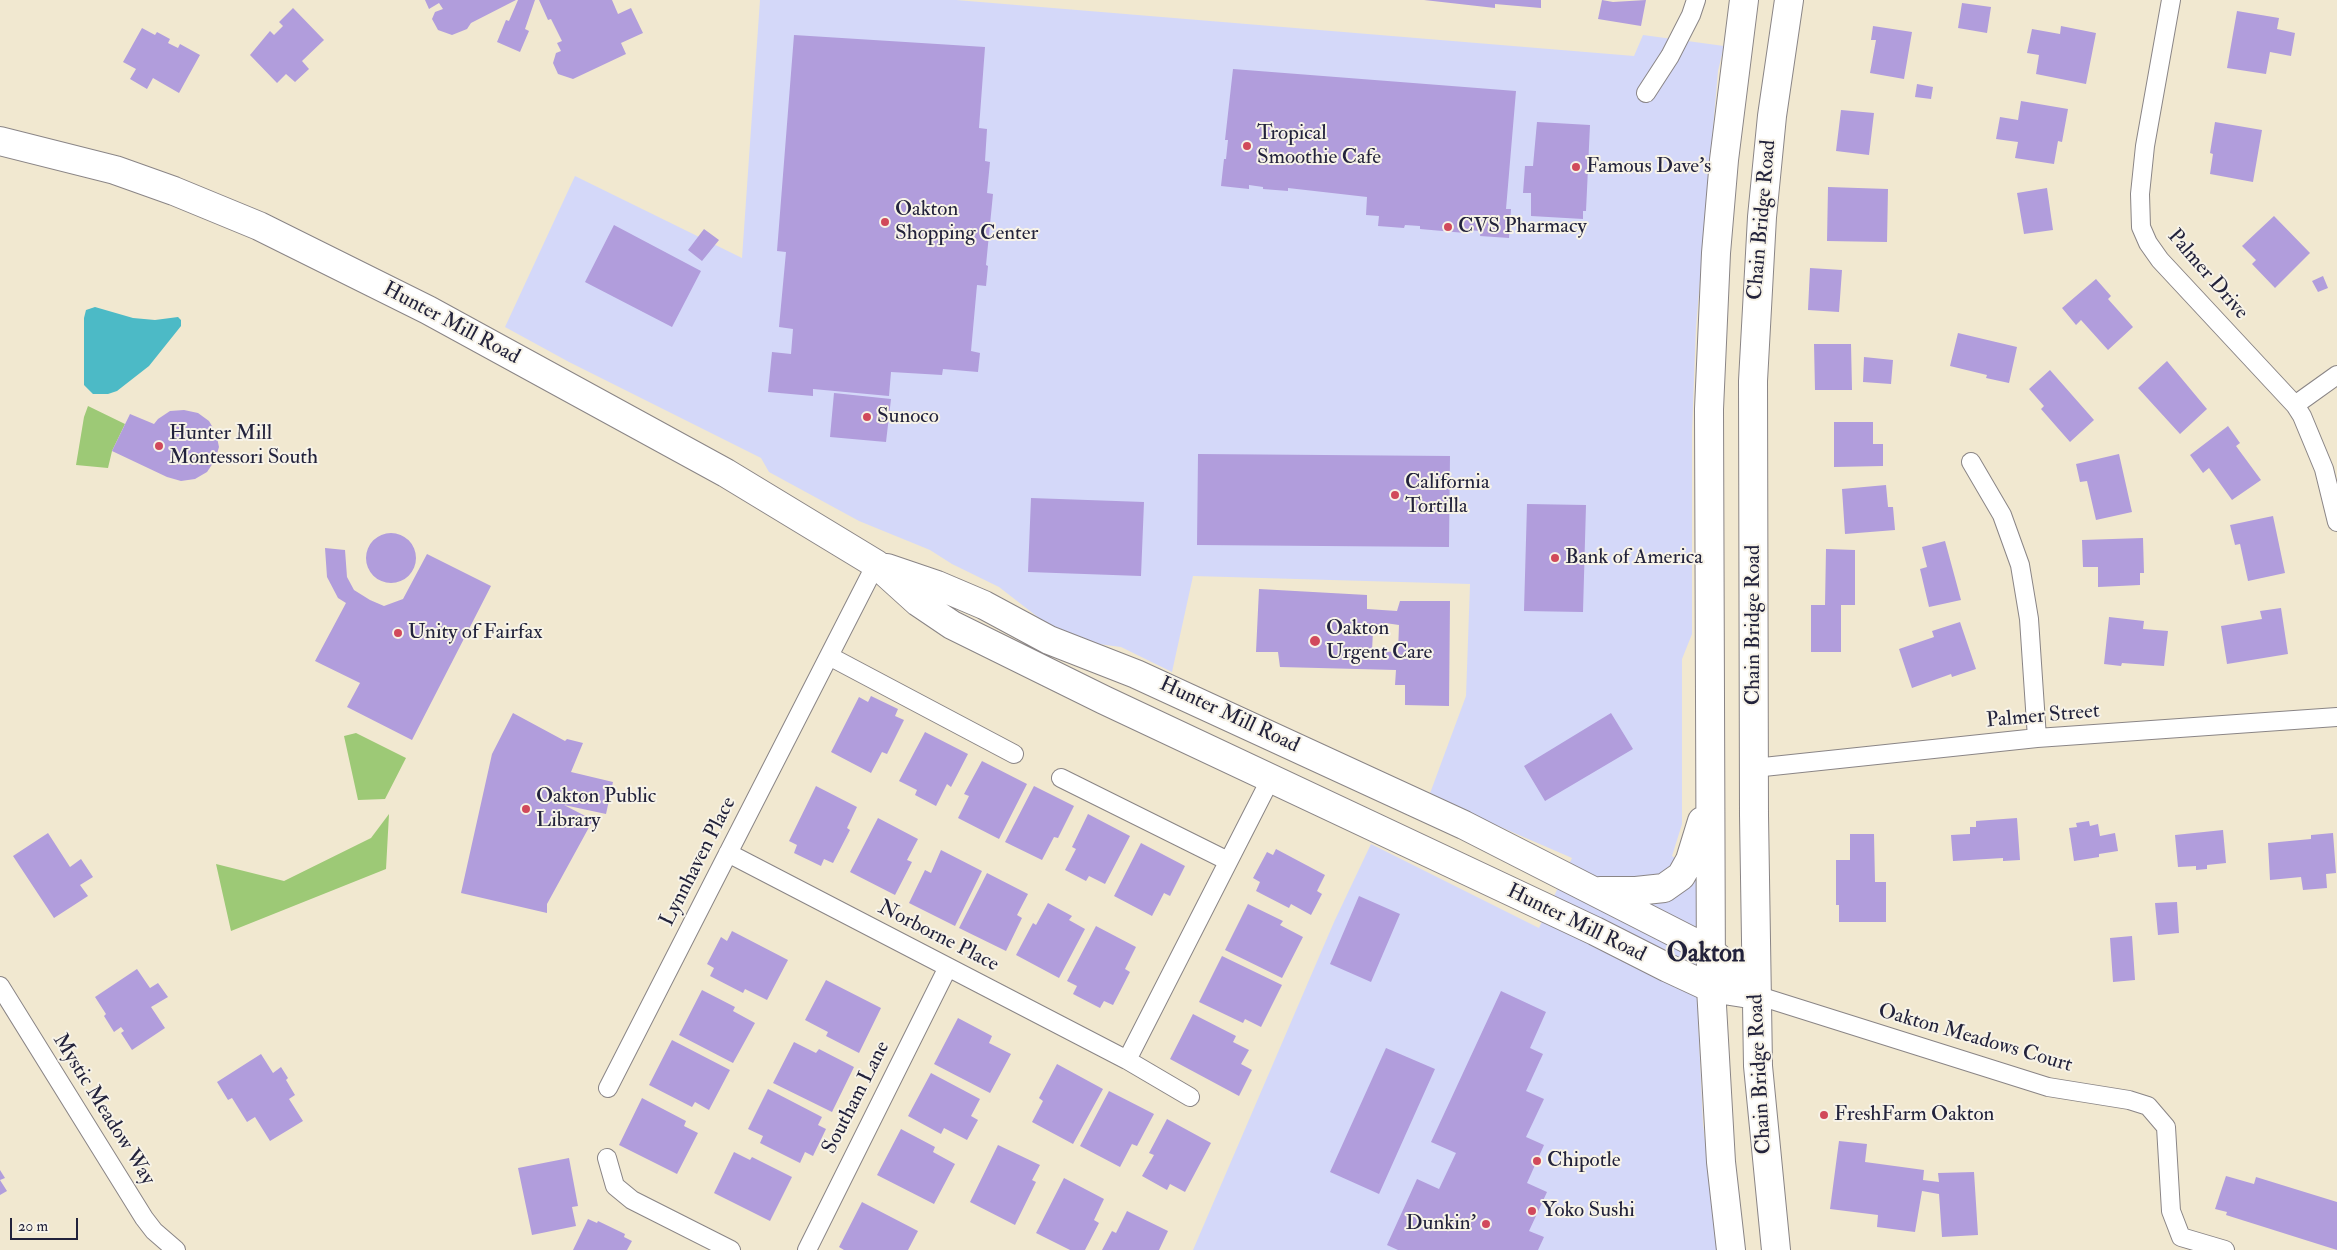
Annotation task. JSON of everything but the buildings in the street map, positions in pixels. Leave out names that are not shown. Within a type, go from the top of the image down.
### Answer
[{"type":"main road","name":"Chain Bridge Road","points":[[1731,1250],[1721,1162],[1711,988],[1709,409],[1713,285],[1725,150],[1744,0]]},
{"type":"main road","name":"Chain Bridge Road","points":[[1776,1250],[1758,1066],[1756,996],[1754,381],[1756,300],[1771,125],[1789,0]]},
{"type":"main road","name":"Hunter Mill Road","points":[[0,141],[115,170],[174,191],[259,226],[428,310],[717,468],[876,564],[918,602],[952,624],[1087,692],[1711,988],[1756,996]]},
{"type":"main road","name":"Hunter Mill Road","points":[[876,564],[937,585],[984,605],[1049,640],[1144,677],[1455,821],[1711,951],[1756,996]]},
{"type":"main road","points":[[1595,891],[1636,891],[1664,888],[1681,876],[1690,860],[1709,798]]},
{"type":"street","points":[[1646,93],[1670,56],[1691,16],[1696,0]]},
{"type":"street","name":"Palmer Drive","points":[[2171,0],[2145,146],[2140,194],[2141,227],[2148,243],[2160,260],[2295,405],[2324,469],[2337,522]]},
{"type":"street","points":[[2295,405],[2337,375]]},
{"type":"street","points":[[1971,462],[2002,514],[2020,565],[2029,619],[2037,738]]},
{"type":"street","name":"Lynnhaven Place","points":[[608,1088],[876,564]]},
{"type":"street","points":[[829,656],[1014,754]]},
{"type":"street","name":"Palmer Street","points":[[1754,768],[2037,738],[2337,717]]},
{"type":"street","points":[[1061,778],[1228,862]]},
{"type":"street","points":[[1127,1060],[1271,778]]},
{"type":"street","name":"Norborne Place","points":[[728,853],[1127,1060],[1190,1097]]},
{"type":"street","name":"Southam Lane","points":[[807,1250],[948,967]]},
{"type":"street","name":"Mystic Meadow Way","points":[[0,986],[144,1218],[154,1231],[176,1250]]},
{"type":"street","name":"Oakton Meadows Court","points":[[1756,996],[2048,1087],[2129,1100],[2148,1106],[2166,1127],[2171,1211],[2181,1237],[2225,1250]]},
{"type":"street","points":[[607,1158],[615,1186],[632,1200],[731,1250]]},
{"type":"shaded area","points":[[760,0],[956,0],[1634,56],[1643,35],[1724,46],[1718,71],[1696,327],[1692,431],[1692,634],[1682,659],[1682,824],[1672,856],[1699,875],[1698,1017],[1703,1124],[1721,1250],[1193,1250],[1334,922],[1371,844],[1539,928],[1572,858],[1429,796],[1466,696],[1470,584],[1193,576],[1172,672],[1121,647],[1076,641],[1048,625],[999,587],[952,564],[930,550],[859,521],[769,472],[761,458],[569,362],[505,327],[575,176],[742,258]]},
{"type":"green space","points":[[88,406],[125,424],[112,451],[108,468],[76,465],[84,417]]},
{"type":"green space","points":[[356,733],[406,758],[385,799],[358,800],[344,736]]},
{"type":"green space","points":[[389,814],[386,869],[231,931],[216,864],[284,881],[371,838]]},
{"type":"water","points":[[95,307],[133,318],[155,320],[178,317],[181,320],[181,326],[149,366],[117,391],[108,394],[93,394],[84,385],[84,318],[86,310]]},
{"type":"place","name":"Tropical Smoothie Cafe","points":[[1247,146]]},
{"type":"place","name":"Famous Dave's","points":[[1576,167]]},
{"type":"place","name":"Oakton Shopping Center","points":[[885,222]]},
{"type":"place","name":"CVS Pharmacy","points":[[1448,227]]},
{"type":"place","name":"Sunoco","points":[[867,417]]},
{"type":"place","name":"Hunter Mill Montessori South","points":[[159,446]]},
{"type":"place","name":"California Tortilla","points":[[1395,495]]},
{"type":"place","name":"Bank of America","points":[[1555,558]]},
{"type":"place","name":"Unity of Fairfax","points":[[398,633]]},
{"type":"place","name":"Oakton Urgent Care","points":[[1315,641]]},
{"type":"place","name":"Oakton Public Library","points":[[526,809]]},
{"type":"place","name":"FreshFarm Oakton","points":[[1824,1115]]},
{"type":"place","name":"Chipotle","points":[[1537,1161]]},
{"type":"place","name":"Yoko Sushi","points":[[1532,1211]]},
{"type":"place","name":"Dunkin'","points":[[1486,1224]]},
{"type":"district","name":"Oakton","points":[[1706,955]]}]
